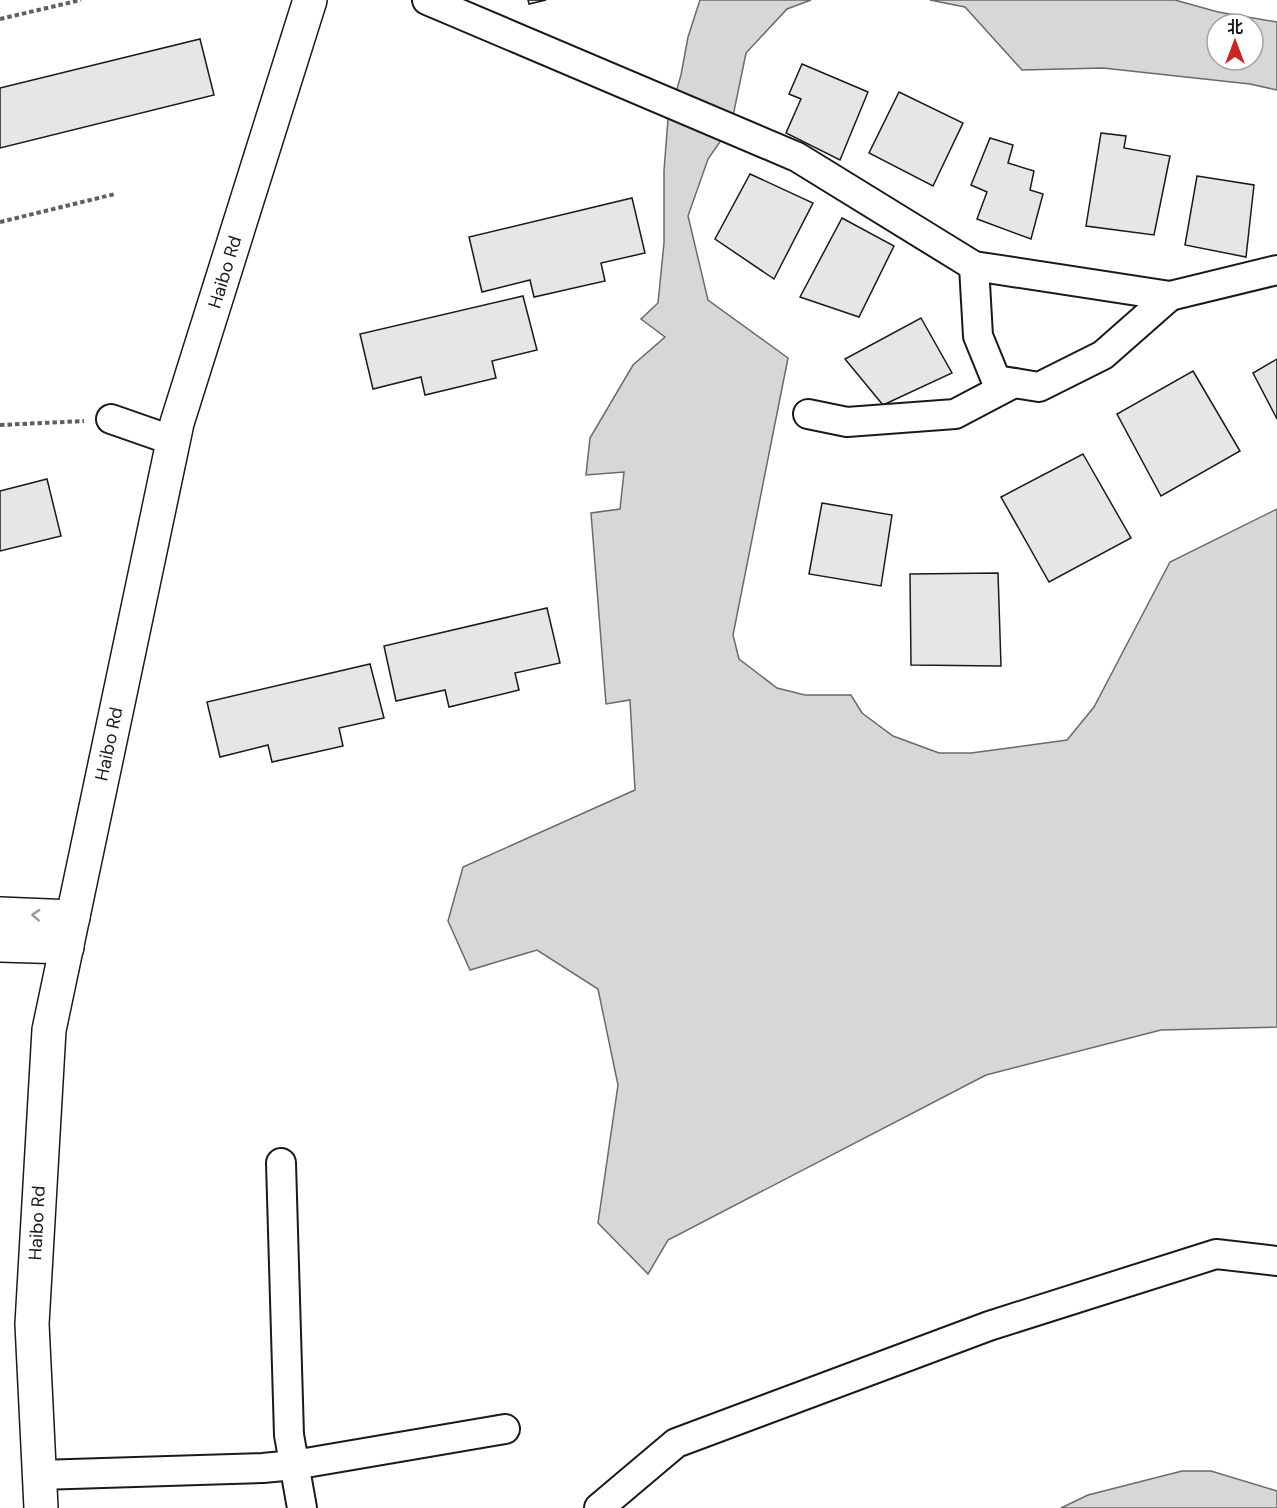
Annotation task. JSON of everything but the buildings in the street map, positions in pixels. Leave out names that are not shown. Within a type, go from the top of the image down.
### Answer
[{"type":"street","name":"Haibo Rd","points":[[41,1508],[32,1312],[49,1030],[177,423],[310,0]]},
{"type":"street","points":[[427,0],[797,157],[974,266],[1170,296],[1277,270]]},
{"type":"street","points":[[974,266],[978,336],[996,380],[1039,387],[1103,355],[1170,296]]},
{"type":"street","points":[[808,414],[847,422],[955,414],[1014,383]]},
{"type":"street","points":[[111,419],[174,441]]},
{"type":"street","points":[[0,914],[70,932]]},
{"type":"street","points":[[0,945],[70,932]]},
{"type":"street","points":[[281,1163],[289,1435],[302,1508]]},
{"type":"street","points":[[600,1508],[676,1443],[989,1326],[1216,1254],[1277,1261]]},
{"type":"street","points":[[39,1474],[263,1468],[294,1465],[505,1429]]},
{"type":"path","points":[[0,19],[81,0]]},
{"type":"path","points":[[0,222],[115,194]]},
{"type":"path","points":[[0,425],[111,419]]},
{"type":"shaded area","points":[[700,0],[811,0],[787,9],[746,53],[731,126],[708,159],[688,216],[708,300],[788,358],[733,635],[739,659],[777,688],[805,695],[851,695],[862,713],[893,736],[939,753],[971,753],[1067,740],[1094,707],[1170,562],[1277,509],[1277,1027],[1161,1030],[986,1075],[668,1240],[648,1274],[598,1223],[618,1085],[598,989],[537,950],[470,970],[448,921],[463,867],[635,790],[630,700],[606,704],[591,513],[620,509],[624,472],[586,475],[590,438],[633,365],[665,337],[641,319],[658,303],[664,243],[664,171],[668,119],[681,75],[688,37]]},
{"type":"shaded area","points":[[930,0],[1175,0],[1218,12],[1205,12],[1205,72],[1265,72],[1265,20],[1277,22],[1277,90],[1250,84],[1103,68],[1022,70],[965,7]]},
{"type":"shaded area","points":[[1182,1471],[1211,1471],[1277,1491],[1277,1508],[1061,1508],[1088,1495]]}]
